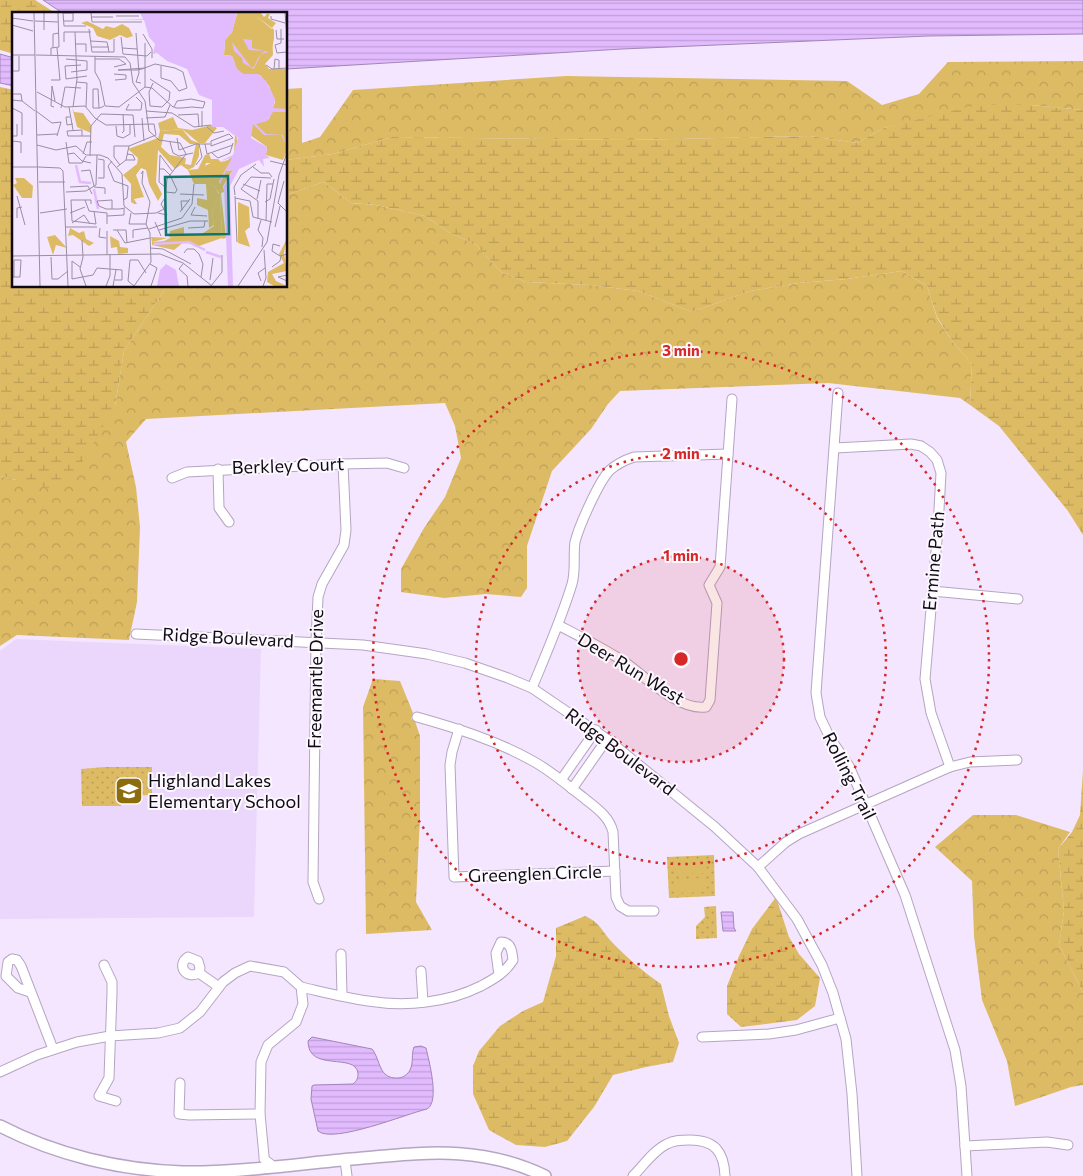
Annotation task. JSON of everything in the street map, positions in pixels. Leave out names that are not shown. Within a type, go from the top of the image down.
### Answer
[{"type":"street","name":"Rolling Trail","points":[[838,393],[816,693],[820,717],[830,738],[849,766],[905,895],[955,1050],[962,1086],[967,1176]]},
{"type":"street","points":[[532,688],[558,625],[573,582],[574,552],[578,532],[601,482],[610,470],[621,462],[634,457],[728,454],[732,399]]},
{"type":"street","name":"Ermine Path","points":[[835,448],[911,444],[921,446],[937,460],[941,473],[938,528],[925,665],[926,689],[931,713],[950,767]]},
{"type":"street","name":"Deer Run West","points":[[558,625],[626,663],[680,702],[699,708],[706,707],[710,700],[717,604],[709,585],[720,568],[728,454]]},
{"type":"street","name":"Berkley Court","points":[[172,478],[187,472],[344,464],[386,463],[404,468]]},
{"type":"street","name":"Freemantle Drive","points":[[319,899],[313,882],[318,597],[322,584],[344,545],[346,530],[344,464]]},
{"type":"street","points":[[218,470],[220,508],[229,522]]},
{"type":"street","points":[[932,591],[1018,599]]},
{"type":"street","name":"Ridge Boulevard","points":[[136,634],[316,642],[391,648],[427,654],[465,663],[532,688],[608,739],[714,827],[758,867],[792,911],[810,942],[822,965],[840,1018],[849,1064],[857,1176]]},
{"type":"street","points":[[417,716],[495,742],[533,761],[572,789],[610,822],[613,832],[616,896],[620,906],[628,911],[654,911]]},
{"type":"street","name":"Greenglen Circle","points":[[459,729],[450,765],[454,877],[615,871]]},
{"type":"street","points":[[560,780],[596,730]]},
{"type":"street","points":[[572,789],[608,739]]},
{"type":"street","points":[[758,867],[786,842],[799,834],[950,767],[982,761],[1017,760]]},
{"type":"street","points":[[341,954],[342,995]]},
{"type":"street","points":[[104,965],[112,982],[109,1078],[99,1096],[116,1101]]},
{"type":"street","points":[[0,1072],[52,1049],[77,1042],[110,1036],[158,1033],[180,1028],[200,1012],[228,978],[250,966],[284,972],[300,987],[378,1002],[436,1001],[472,990],[499,975]]},
{"type":"street","points":[[421,971],[423,1002]]},
{"type":"street","points":[[199,973],[220,987]]},
{"type":"street","points":[[272,1166],[264,1159],[260,1114],[261,1062],[268,1045],[296,1022],[303,1004],[300,987]]},
{"type":"street","points":[[30,992],[52,1049]]},
{"type":"street","points":[[702,1038],[770,1034],[796,1030],[840,1018]]},
{"type":"street","points":[[180,1083],[179,1114],[260,1114]]},
{"type":"street","points":[[0,1126],[36,1143],[82,1158],[183,1174],[455,1152],[497,1159],[528,1168],[545,1176]]},
{"type":"street","points":[[633,1176],[660,1148],[673,1142],[685,1140],[704,1141],[714,1146],[724,1161],[725,1176]]},
{"type":"street","points":[[965,1146],[1047,1142],[1068,1145]]},
{"type":"street","points":[[344,1160],[346,1176]]},
{"type":"shaded area","points":[[43,0],[1083,0],[1083,34],[928,36],[622,49],[288,69],[288,12],[61,12]]},
{"type":"shaded area","points":[[0,54],[12,57],[12,86],[0,83]]},
{"type":"shaded area","name":"Highland Lakes Elementary School","points":[[16,639],[261,649],[254,917],[0,919],[0,651]]},
{"type":"shaded area","points":[[721,912],[733,912],[734,928],[736,931],[723,931]]},
{"type":"shaded area","points":[[312,1037],[372,1049],[383,1072],[398,1078],[405,1076],[409,1071],[412,1064],[414,1047],[421,1046],[426,1048],[433,1090],[431,1105],[427,1109],[354,1131],[326,1134],[318,1131],[311,1099],[312,1086],[353,1084],[357,1079],[358,1073],[355,1067],[349,1064],[315,1057],[310,1051],[308,1041]]},
{"type":"green space","points":[[0,0],[35,0],[54,12],[12,12],[12,53],[0,50]]},
{"type":"green space","points":[[1083,61],[1083,110],[1031,105],[990,105],[884,128],[857,143],[810,136],[626,140],[392,137],[333,154],[288,160],[288,89],[302,88],[302,143],[320,137],[353,90],[566,76],[847,81],[882,105],[919,94],[948,62]]},
{"type":"green space","points":[[0,87],[12,90],[12,288],[166,288],[124,351],[115,406],[72,480],[53,489],[0,476]]},
{"type":"green space","points":[[1031,105],[1083,110],[1083,535],[1068,511],[999,426],[970,405],[972,364],[952,341],[937,317],[927,286],[902,271],[847,279],[799,283],[750,291],[692,312],[638,291],[590,285],[526,282],[501,272],[475,244],[450,233],[425,216],[376,205],[351,203],[324,182],[288,194],[288,160],[333,154],[392,137],[626,140],[810,136],[857,143],[884,128],[967,107]]},
{"type":"green space","points":[[324,182],[351,203],[376,205],[425,216],[450,233],[475,244],[501,272],[526,282],[590,285],[638,291],[692,312],[750,291],[799,283],[847,279],[902,271],[927,286],[937,318],[952,341],[972,364],[970,405],[960,398],[828,383],[620,391],[608,404],[591,429],[552,471],[527,546],[527,588],[521,597],[486,594],[444,598],[401,592],[401,569],[424,528],[445,497],[461,458],[455,426],[445,403],[146,419],[126,442],[136,487],[140,527],[137,602],[129,640],[17,635],[0,646],[0,476],[16,480],[115,406],[124,351],[166,288],[288,288],[288,194]]},
{"type":"green space","points":[[373,679],[400,681],[413,713],[411,719],[415,721],[420,736],[420,817],[416,902],[432,930],[366,934],[363,707]]},
{"type":"green space","points":[[152,767],[152,795],[121,796],[121,806],[82,806],[81,769]]},
{"type":"green space","points":[[1083,771],[1083,993],[1059,945],[1064,911],[1058,849],[1072,832],[1080,815]]},
{"type":"green space","points":[[973,815],[1016,815],[1070,832],[1058,849],[1064,911],[1059,945],[1083,993],[1083,1085],[1071,1087],[1015,1106],[1007,1061],[982,1000],[974,936],[972,881],[935,847]]},
{"type":"green space","points":[[714,855],[715,896],[669,898],[667,857]]},
{"type":"green space","points":[[706,859],[706,873],[675,874],[675,860]]},
{"type":"green space","points":[[706,878],[707,892],[676,893],[676,879]]},
{"type":"green space","points":[[776,897],[789,937],[799,954],[820,978],[815,1006],[797,1020],[741,1027],[727,1014],[727,986],[752,929]]},
{"type":"green space","points":[[716,906],[717,938],[696,939],[696,926],[705,917],[704,907]]},
{"type":"green space","points":[[585,916],[597,924],[628,958],[661,984],[669,1016],[679,1043],[673,1062],[613,1075],[594,1107],[567,1141],[545,1147],[516,1145],[489,1130],[473,1094],[473,1066],[479,1051],[500,1026],[523,1011],[543,1002],[556,956],[556,928]]},
{"type":"place","name":"Highland Lakes Elementary School","points":[[129,791]]}]
